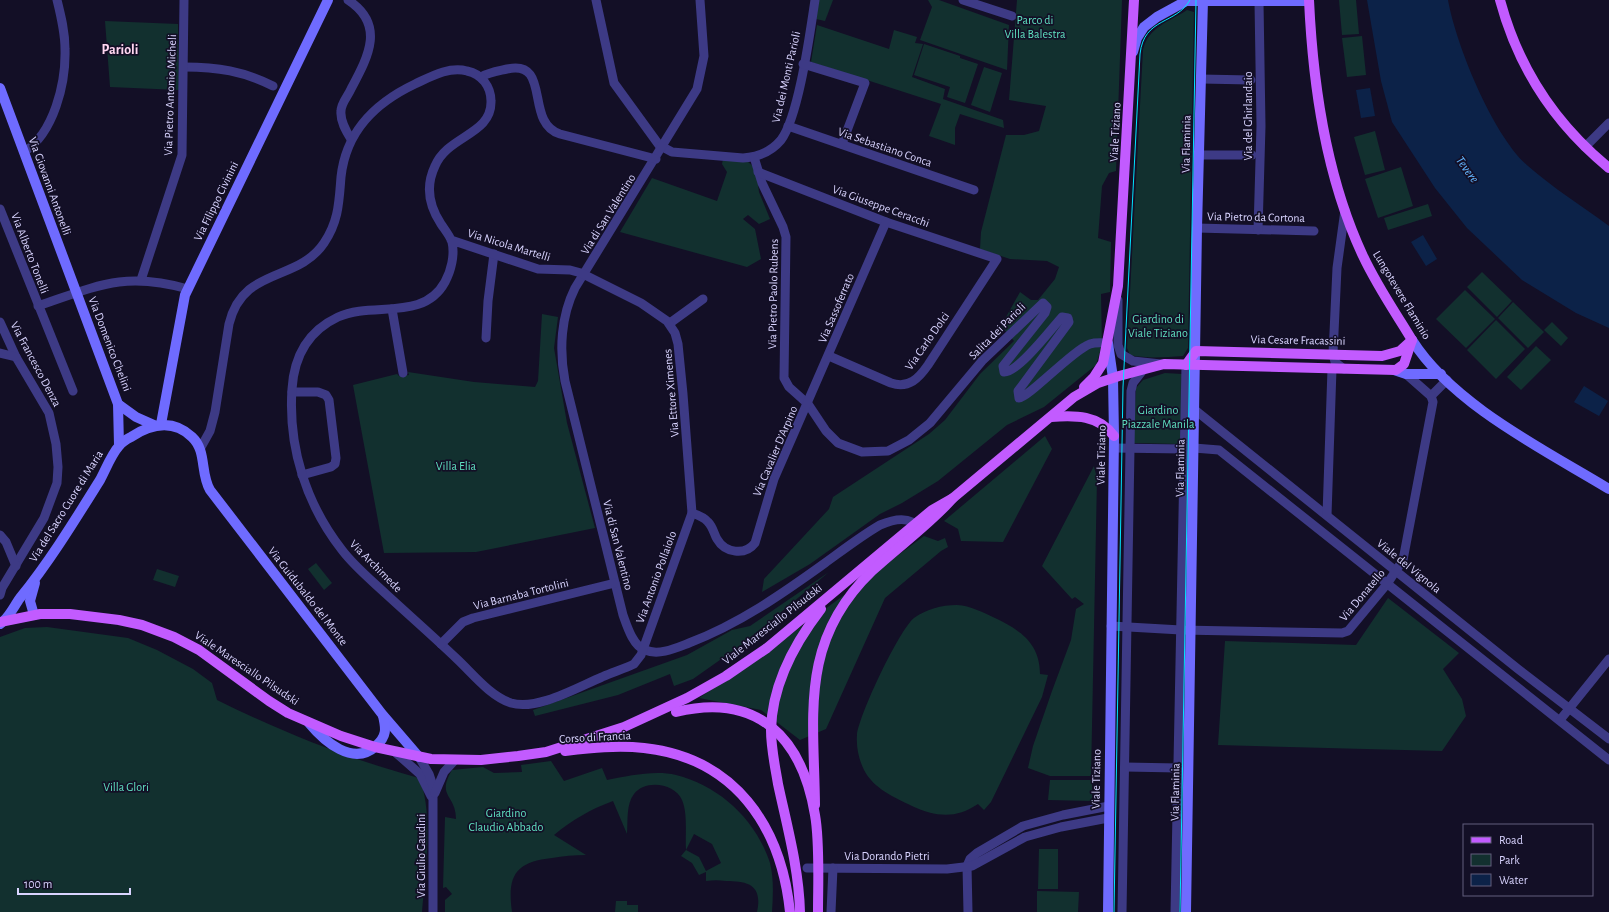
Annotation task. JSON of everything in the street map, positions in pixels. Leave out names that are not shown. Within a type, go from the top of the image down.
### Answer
[{"type":"main road","name":"Viale Tiziano","points":[[1108,343],[1118,286],[1132,58],[1134,0]]},
{"type":"main road","points":[[1500,0],[1511,33],[1534,82],[1560,121],[1585,147],[1609,168]]},
{"type":"main road","name":"Lungotevere Flaminio","points":[[1309,1],[1312,56],[1319,110],[1328,150],[1345,210],[1357,243],[1372,275],[1412,340]]},
{"type":"main road","points":[[1074,398],[1098,383],[1164,364],[1394,370],[1400,368],[1404,364],[1412,340]]},
{"type":"main road","name":"Via Cesare Fracassini","points":[[1196,351],[1385,356],[1400,351],[1412,340]]},
{"type":"main road","points":[[1074,398],[1100,370],[1108,343]]},
{"type":"main road","name":"Viale Maresciallo Pilsudski","points":[[854,592],[872,571],[918,526],[932,510],[954,498],[1074,398]]},
{"type":"main road","points":[[1052,417],[1068,415],[1086,417],[1104,425],[1114,436]]},
{"type":"main road","name":"Viale Maresciallo Pilsudski","points":[[1,623],[34,615],[70,614],[110,618],[142,625],[162,632],[199,650],[232,672],[269,701],[309,723],[341,736],[375,747],[419,757],[455,760],[491,759],[546,752],[624,727],[687,698],[735,670],[767,648],[844,584],[918,526]]},
{"type":"main road","points":[[800,912],[797,875],[781,796],[771,731],[773,707],[779,686],[790,658],[807,629],[822,608],[844,584]]},
{"type":"main road","name":"Corso di Francia","points":[[818,912],[813,700],[817,669],[826,641],[837,617],[854,592]]},
{"type":"main road","name":"Corso di Francia","points":[[624,727],[699,707],[723,708],[744,712],[769,725],[786,741],[798,758],[805,776],[815,815]]},
{"type":"main road","name":"Corso di Francia","points":[[546,752],[613,747],[649,749],[685,757],[711,770],[735,788],[754,809],[770,835],[785,878],[790,912]]},
{"type":"street","points":[[24,152],[37,142],[47,126],[54,109],[62,81],[65,61],[65,43],[57,0]]},
{"type":"street","name":"Via Pietro Antonio Micheli","points":[[141,280],[182,155],[184,0]]},
{"type":"street","name":"Via Filippo Civinini","points":[[157,425],[184,298],[328,0]]},
{"type":"street","points":[[348,0],[357,7],[365,18],[371,38],[366,60],[341,108],[342,121],[351,139]]},
{"type":"street","points":[[596,0],[614,84],[662,148]]},
{"type":"street","name":"Via di San Valentino","points":[[642,649],[632,636],[625,621],[615,583],[562,364],[562,339],[567,308],[575,288],[671,135],[697,89],[702,73],[704,56],[704,38],[700,0]]},
{"type":"street","name":"Via dei Monti Parioli","points":[[662,148],[672,152],[736,158],[754,157],[775,146],[783,137],[788,126],[803,64],[815,0]]},
{"type":"street","points":[[963,0],[1012,16]]},
{"type":"street","points":[[1132,58],[1139,34],[1152,20],[1184,2],[1203,0],[1259,2],[1309,1]]},
{"type":"street","name":"Via Flaminia","points":[[1186,912],[1186,630],[1190,365],[1196,351],[1197,228],[1203,0]]},
{"type":"street","name":"Via del Ghirlandaio","points":[[1258,230],[1261,126],[1259,2]]},
{"type":"street","points":[[803,64],[865,83],[842,144]]},
{"type":"street","points":[[184,67],[231,70],[252,76],[273,86]]},
{"type":"street","points":[[481,77],[510,68],[524,70],[531,75],[534,80],[542,117],[549,130],[656,159]]},
{"type":"street","points":[[118,404],[136,417],[157,425],[171,426],[188,434],[200,449],[214,418],[232,311],[242,296],[259,282],[301,264],[315,253],[325,242],[338,213],[342,170],[351,139],[363,121],[382,103],[401,91],[430,77],[458,70],[467,71],[481,77],[488,86],[490,108],[487,119],[479,128],[443,152],[437,161],[431,178],[429,192],[432,208],[451,240]]},
{"type":"street","points":[[1201,79],[1252,80]]},
{"type":"street","name":"Via Giovanni Antonelli","points":[[0,88],[76,293]]},
{"type":"street","points":[[1585,147],[1609,123]]},
{"type":"street","name":"Via Sebastiano Conca","points":[[788,126],[974,190]]},
{"type":"street","points":[[1199,155],[1252,155]]},
{"type":"street","name":"Via Pietro Paolo Rubens","points":[[754,157],[767,195],[783,226],[787,244],[784,376],[789,387],[808,404]]},
{"type":"street","name":"Via Giuseppe Ceracchi","points":[[758,172],[886,222],[997,259]]},
{"type":"street","name":"Via Alberto Tonelli","points":[[0,209],[73,392]]},
{"type":"street","points":[[1344,369],[1335,362],[1333,354],[1337,268],[1345,210]]},
{"type":"street","name":"Via Sassoferrato","points":[[808,404],[886,222]]},
{"type":"street","name":"Via Pietro da Cortona","points":[[1197,228],[1314,231]]},
{"type":"street","name":"Via Nicola Martelli","points":[[451,240],[538,269],[570,270],[584,275]]},
{"type":"street","name":"Via Archimede","points":[[451,240],[451,266],[447,278],[440,290],[432,297],[420,305],[406,308],[371,309],[350,313],[331,321],[317,331],[307,341],[299,356],[294,373],[292,392],[292,429],[302,476],[316,510],[342,550],[363,573],[499,697],[510,702],[526,705],[556,696],[630,666],[637,661],[642,649]]},
{"type":"street","points":[[486,338],[488,302],[494,254]]},
{"type":"street","name":"Via Carlo Dolci","points":[[828,356],[891,383],[901,385],[911,382],[920,376],[928,365],[997,259]]},
{"type":"street","points":[[584,275],[641,303],[670,324],[703,299]]},
{"type":"street","points":[[38,306],[113,282],[141,280],[164,283],[188,289]]},
{"type":"street","points":[[1118,286],[1118,345],[1120,352],[1124,357],[1133,361],[1164,364]]},
{"type":"street","name":"Via Domenico Chelini","points":[[76,293],[118,404]]},
{"type":"street","name":"Salita dei Parioli","points":[[808,404],[826,431],[838,443],[858,452],[881,452],[903,444],[930,423],[982,361],[1043,303],[1048,307],[1045,313],[1003,366],[1004,372],[1013,368],[1027,356],[1048,335],[1062,317],[1068,318],[1068,323],[1018,391],[1019,398],[1025,397],[1049,374],[1087,346],[1099,343],[1108,343]]},
{"type":"street","points":[[392,309],[403,373]]},
{"type":"street","name":"Via Francesco Denza","points":[[0,322],[16,357],[49,413],[58,466],[56,483],[44,518],[1,591]]},
{"type":"street","name":"Via Ettore Ximenes","points":[[670,324],[677,338],[680,354],[692,513]]},
{"type":"street","name":"Lungotevere Flaminio","points":[[1412,340],[1444,377],[1507,428],[1609,489]]},
{"type":"street","name":"Viale Tiziano","points":[[1108,343],[1113,378],[1114,436],[1108,806],[1108,912]]},
{"type":"street","points":[[0,353],[16,357]]},
{"type":"street","name":"Via Flaminia","points":[[1189,448],[1195,410],[1190,365]]},
{"type":"street","points":[[1327,515],[1332,369]]},
{"type":"street","points":[[1122,912],[1132,387],[1143,370]]},
{"type":"street","points":[[1394,370],[1406,374],[1444,377],[1431,396],[1406,374]]},
{"type":"street","points":[[292,392],[321,393],[326,395],[336,458],[335,464],[331,467],[302,476]]},
{"type":"street","name":"Via Donatello","points":[[1111,626],[1186,630],[1345,632],[1351,628],[1397,572],[1404,558],[1433,402],[1431,396]]},
{"type":"street","points":[[118,404],[119,445],[157,425]]},
{"type":"street","name":"Via Cavalier D'Arpino","points":[[692,513],[707,520],[717,539],[727,549],[740,551],[751,547],[757,538],[774,479],[808,404]]},
{"type":"street","name":"Viale del Vignola","points":[[1195,410],[1609,740]]},
{"type":"street","points":[[1219,450],[1221,443],[1229,438]]},
{"type":"street","name":"Via del Sacro Cuore di Maria","points":[[1,623],[35,581],[100,480],[119,445]]},
{"type":"street","points":[[1114,448],[1189,448],[1219,450],[1609,760]]},
{"type":"street","name":"Via Guidubaldo del Monte","points":[[200,449],[206,481],[212,494],[382,714],[419,757]]},
{"type":"street","name":"Via Antonio Pollaiolo","points":[[642,649],[692,513]]},
{"type":"street","points":[[642,649],[655,652],[670,650],[707,636],[774,599],[874,529],[894,520],[907,520],[918,526]]},
{"type":"street","points":[[0,535],[6,542],[16,566]]},
{"type":"street","name":"Via del Sacro Cuore di Maria","points":[[34,615],[30,601],[35,581]]},
{"type":"street","name":"Via Barnaba Tortolini","points":[[441,644],[464,622],[473,618],[615,583]]},
{"type":"street","name":"Via Flaminia","points":[[1175,912],[1178,768],[1186,630]]},
{"type":"street","points":[[1560,720],[1609,659]]},
{"type":"street","name":"Via Guidubaldo del Monte","points":[[375,747],[385,734],[382,714]]},
{"type":"street","name":"Via Giulio Gaudini","points":[[395,752],[420,774],[433,800]]},
{"type":"street","name":"Via Giulio Gaudini","points":[[419,757],[431,778],[433,800],[433,912]]},
{"type":"street","name":"Via Giulio Gaudini","points":[[433,800],[444,772],[455,760]]},
{"type":"street","points":[[1125,767],[1178,768]]},
{"type":"street","points":[[968,912],[967,866],[971,858],[983,848],[1014,830],[1030,823],[1108,806]]},
{"type":"street","name":"Via Dorando Pietri","points":[[807,868],[947,868],[967,866],[977,864],[1018,840],[1062,827],[1108,818]]},
{"type":"street","points":[[1030,823],[1033,835]]},
{"type":"street","points":[[831,912],[833,868]]},
{"type":"green space","points":[[819,0],[833,0],[825,21],[816,19]]},
{"type":"green space","points":[[928,0],[939,0],[1009,25],[1007,70],[920,40],[932,7]]},
{"type":"green space","name":"Parco di Villa Balestra","points":[[1017,0],[1122,0],[1116,171],[1109,173],[1102,186],[1098,238],[1111,242],[1110,292],[1101,294],[1102,345],[1096,365],[1044,407],[1007,425],[938,481],[902,503],[880,514],[810,564],[762,592],[764,579],[829,509],[833,497],[929,434],[945,420],[980,374],[1014,341],[1001,326],[1020,292],[1031,300],[1038,300],[1055,279],[1059,267],[1047,261],[1010,259],[980,249],[981,232],[1006,135],[1024,135],[1039,131],[1046,106],[1009,100]]},
{"type":"green space","points":[[1339,0],[1356,0],[1359,34],[1342,35]]},
{"type":"green space","name":"Giardino di Viale Tiziano","points":[[1187,10],[1194,12],[1188,348],[1183,356],[1143,357],[1130,355],[1127,348],[1143,50],[1149,36],[1154,30]]},
{"type":"green space","points":[[105,21],[178,24],[179,90],[110,87]]},
{"type":"green space","points":[[817,25],[889,49],[894,30],[917,37],[915,43],[923,44],[912,77],[945,89],[943,99],[1003,120],[1004,128],[960,114],[955,128],[955,145],[929,136],[941,104],[811,62]]},
{"type":"green space","points":[[1362,36],[1366,75],[1347,77],[1342,38]]},
{"type":"green space","points":[[924,44],[960,56],[960,58],[978,64],[965,103],[947,97],[950,87],[914,75]]},
{"type":"green space","points":[[984,67],[1002,73],[990,112],[971,105]]},
{"type":"green space","points":[[1375,131],[1385,170],[1365,175],[1354,137]]},
{"type":"green space","points":[[723,159],[746,160],[756,169],[759,192],[770,219],[759,224],[748,215],[743,219],[755,229],[761,259],[747,267],[620,232],[652,178],[717,201],[727,172],[722,164]]},
{"type":"green space","points":[[1401,167],[1413,206],[1378,218],[1365,179]]},
{"type":"green space","points":[[1428,204],[1432,216],[1388,230],[1384,218]]},
{"type":"green space","points":[[1482,272],[1512,301],[1497,317],[1467,287]]},
{"type":"green space","points":[[1465,290],[1495,319],[1466,348],[1436,319]]},
{"type":"green space","points":[[1513,302],[1544,332],[1528,348],[1498,318]]},
{"type":"green space","name":"Villa Elia","points":[[542,314],[558,317],[554,348],[567,423],[595,528],[476,552],[384,553],[353,385],[397,374],[399,376],[409,375],[408,372],[474,382],[535,387],[538,381]]},
{"type":"green space","points":[[1496,320],[1525,349],[1496,379],[1467,350]]},
{"type":"green space","points":[[1552,322],[1568,338],[1561,346],[1544,330]]},
{"type":"green space","points":[[1536,346],[1551,360],[1521,390],[1507,377]]},
{"type":"green space","name":"Giardino Piazzale Manila","points":[[1165,373],[1182,374],[1180,444],[1133,443],[1136,388],[1143,380]]},
{"type":"green space","points":[[1045,436],[1052,449],[1003,542],[961,541],[958,529],[944,521]]},
{"type":"green space","points":[[1094,466],[1097,479],[1091,776],[1050,776],[1028,768],[1033,746],[1071,640],[1076,609],[1084,604],[1075,597],[1072,599],[1042,566]]},
{"type":"green space","points":[[924,536],[938,541],[945,538],[948,547],[941,551],[885,598],[826,729],[800,740],[761,710],[699,698],[790,635]]},
{"type":"green space","points":[[316,563],[332,583],[324,590],[308,569]]},
{"type":"green space","points":[[157,569],[179,576],[175,587],[153,580]]},
{"type":"green space","points":[[829,572],[744,643],[693,679],[674,686],[670,674],[618,695],[535,716],[533,710],[687,655],[732,630],[750,626]]},
{"type":"green space","points":[[1388,598],[1459,653],[1443,669],[1462,699],[1466,716],[1442,751],[1218,745],[1225,641],[1356,645]]},
{"type":"green space","points":[[957,605],[981,612],[1013,627],[1027,639],[1032,646],[1039,663],[1040,674],[1048,675],[1042,697],[991,802],[984,810],[978,804],[962,812],[946,815],[921,810],[912,806],[885,792],[873,782],[868,777],[861,762],[857,749],[857,735],[859,725],[872,692],[890,655],[907,626],[914,618],[929,610]]},
{"type":"green space","name":"Villa Glori","points":[[47,627],[128,638],[157,650],[193,669],[212,683],[217,700],[316,744],[393,771],[419,778],[424,791],[427,825],[422,912],[0,912],[0,637],[25,628]]},
{"type":"green space","name":"Giardino Claudio Abbado","points":[[551,761],[564,781],[602,768],[607,780],[642,774],[659,773],[676,775],[707,787],[721,796],[746,819],[764,847],[770,863],[772,875],[772,912],[757,912],[758,896],[756,890],[752,886],[741,882],[718,880],[706,881],[706,872],[699,875],[692,863],[681,856],[686,850],[686,818],[682,800],[678,794],[667,787],[652,785],[639,789],[631,798],[628,813],[627,834],[613,801],[582,815],[554,835],[586,855],[564,856],[539,860],[522,867],[516,873],[511,889],[512,912],[445,912],[445,900],[452,894],[446,887],[443,888],[445,817],[456,819],[453,805],[446,791],[448,779],[452,770],[483,767],[494,773],[522,772],[521,765]],"holes":[[[694,834],[712,844],[721,863],[706,871],[699,857],[686,850]]]},
{"type":"green space","points":[[1050,780],[1092,780],[1092,801],[1048,800]]},
{"type":"green space","points":[[1039,849],[1058,849],[1058,889],[1038,889]]},
{"type":"green space","points":[[1037,891],[1079,892],[1078,912],[1037,912]]},
{"type":"green space","points":[[616,901],[627,901],[627,905],[638,905],[638,912],[615,912]]},
{"type":"water","name":"Tevere","points":[[1367,0],[1448,0],[1459,41],[1478,89],[1502,134],[1515,152],[1528,166],[1547,182],[1609,226],[1609,328],[1576,313],[1522,280],[1467,228],[1435,188],[1392,122],[1381,81]]},
{"type":"water","points":[[1370,88],[1375,116],[1361,118],[1356,90]]},
{"type":"water","points":[[1423,235],[1437,259],[1426,266],[1411,242]]},
{"type":"water","points":[[1584,386],[1608,401],[1599,416],[1574,402]]},
{"type":"tram line","points":[[1114,912],[1123,387],[1140,54],[1143,42],[1148,33],[1161,22],[1177,14],[1190,0]]},
{"type":"tram line","points":[[1180,912],[1196,0]]},
{"type":"district","name":"Parioli","points":[[120,49]]}]
